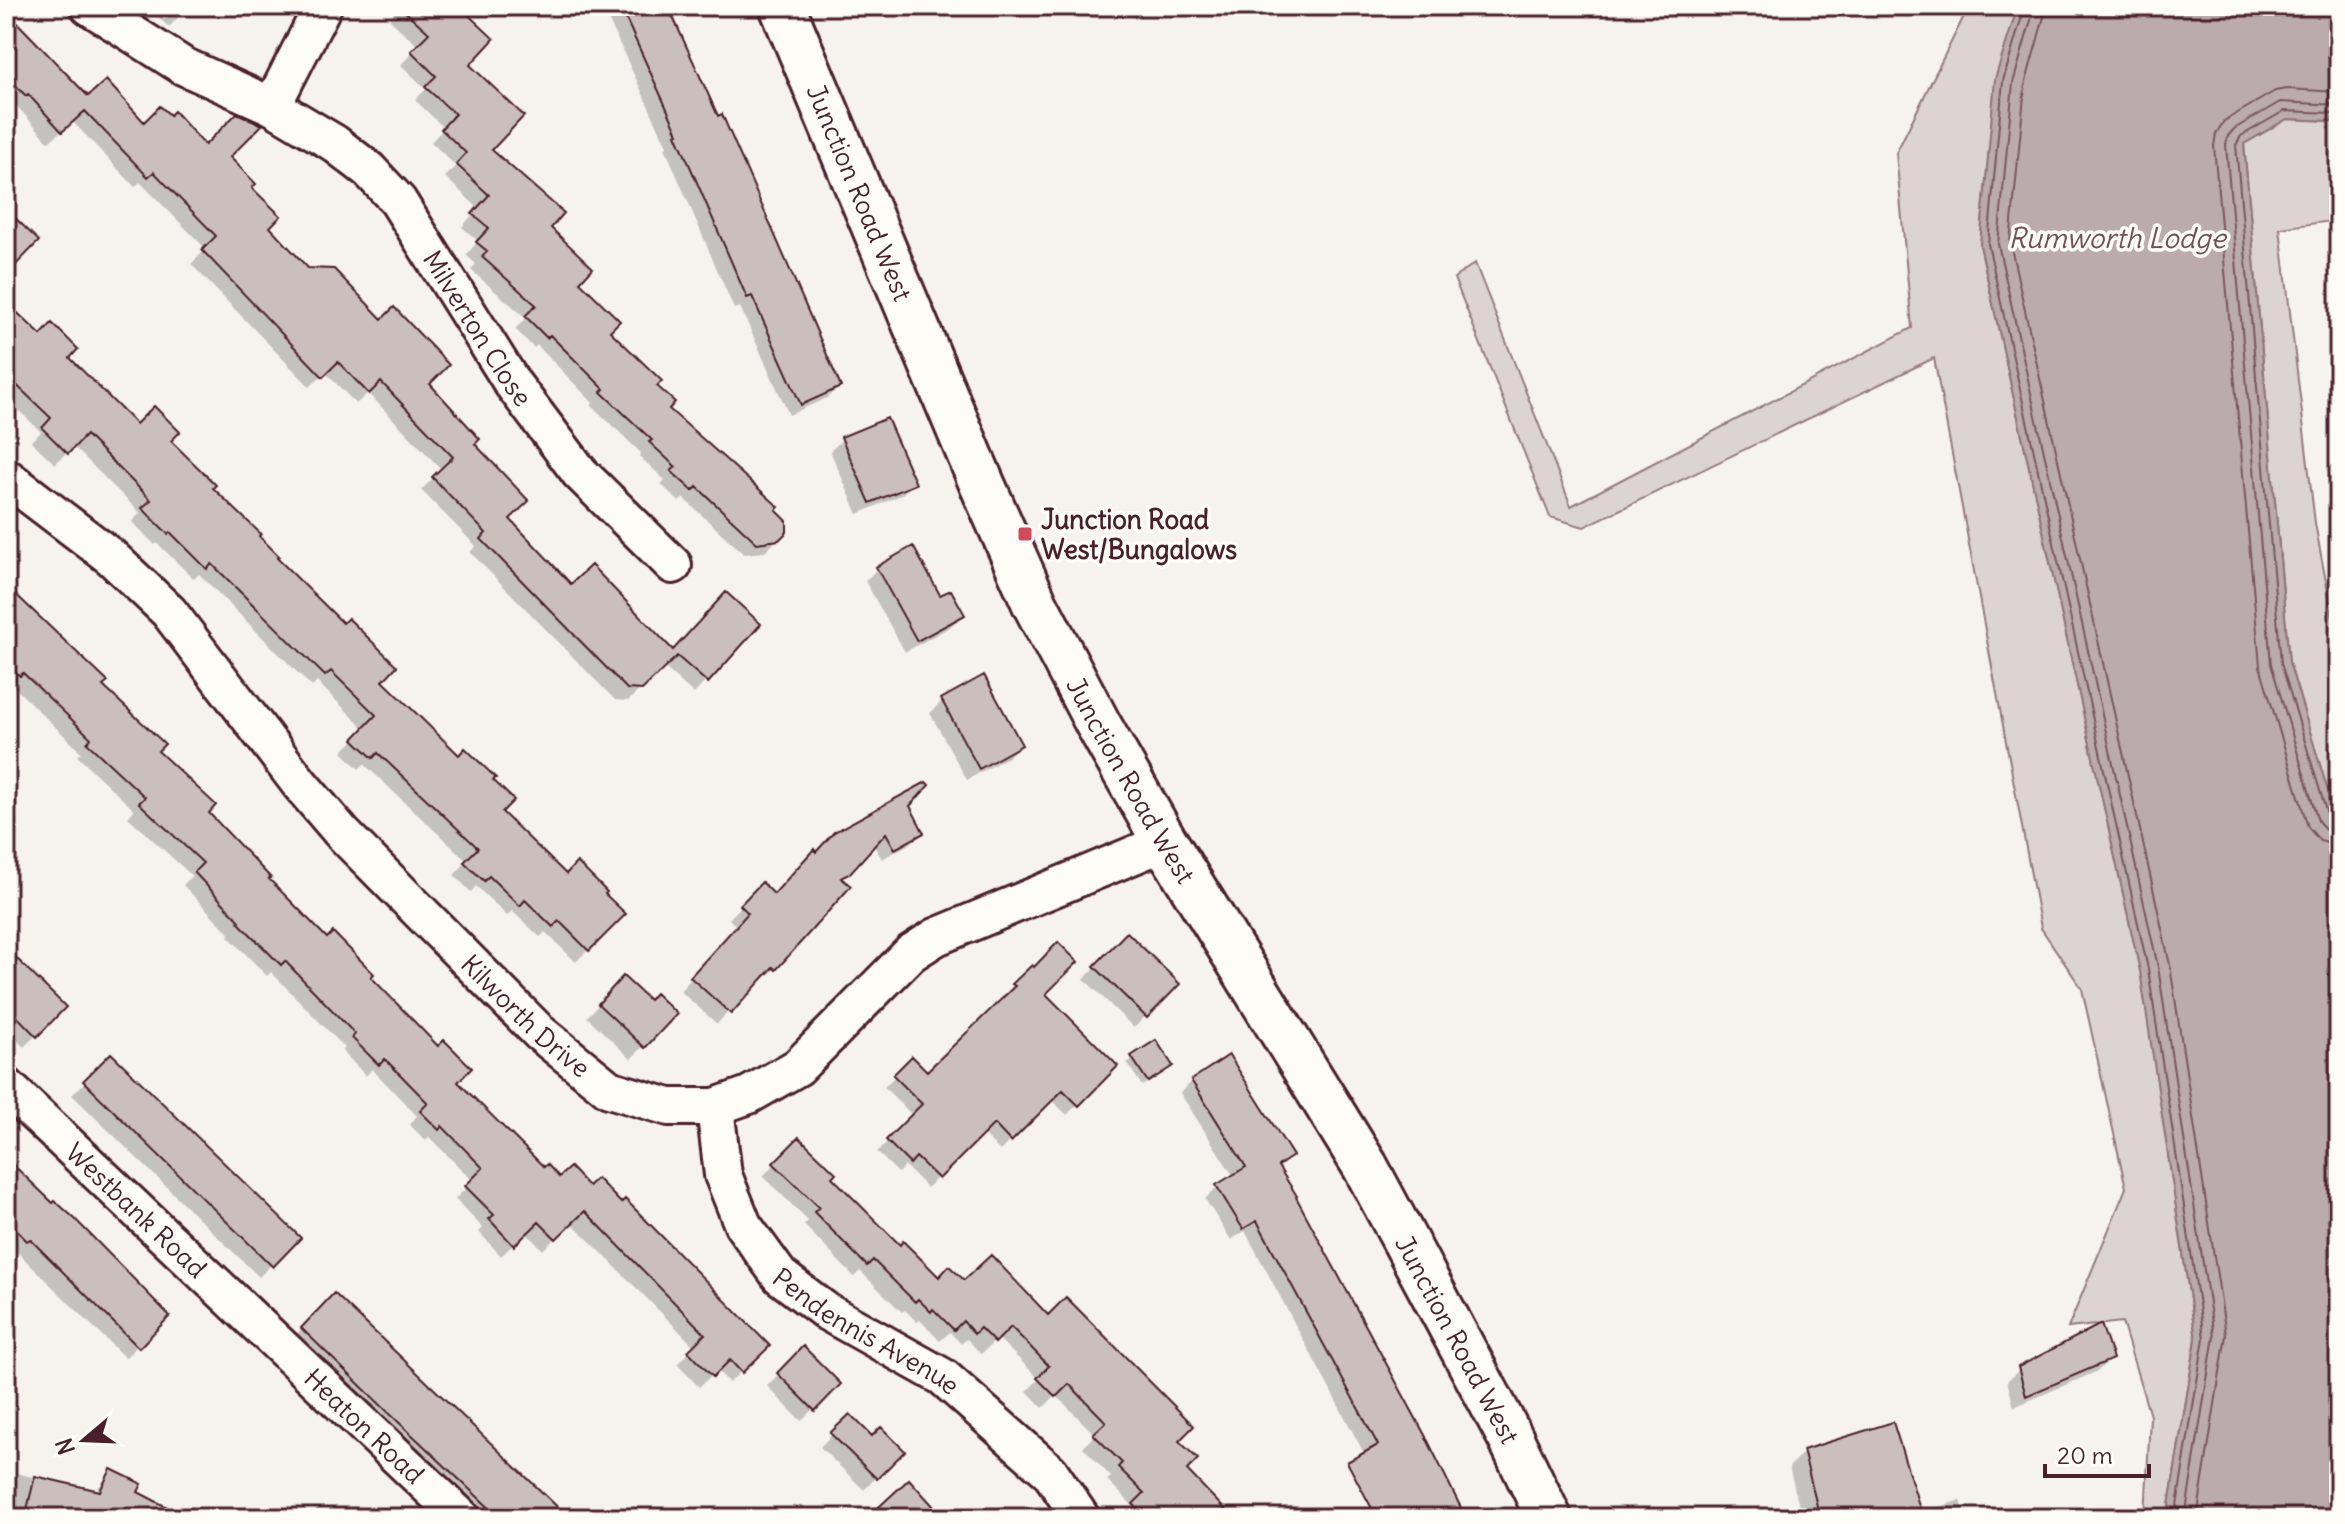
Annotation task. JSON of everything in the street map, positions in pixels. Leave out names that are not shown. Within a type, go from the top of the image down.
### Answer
[{"type":"street","name":"Milverton Close","points":[[89,6],[183,66],[272,106],[334,143],[369,170],[398,201],[521,394],[580,473],[673,565]]},
{"type":"street","points":[[272,106],[323,6]]},
{"type":"street","name":"Junction Road West","points":[[782,6],[1035,604],[1165,842],[1365,1166],[1510,1437],[1549,1518]]},
{"type":"street","name":"Kilworth Drive","points":[[6,477],[111,557],[169,612],[300,784],[342,833],[540,1033],[609,1089],[669,1107],[715,1107],[749,1095],[798,1067],[911,953],[936,937],[1165,842]]},
{"type":"street","name":"Westbank Road","points":[[6,1086],[268,1334]]},
{"type":"street","name":"Pendennis Avenue","points":[[715,1107],[723,1175],[743,1225],[780,1276],[827,1312],[943,1377],[1050,1472],[1081,1518]]},
{"type":"street","name":"Heaton Road","points":[[268,1334],[462,1518]]},
{"type":"shaded area","points":[[1969,6],[2018,6],[1996,79],[1980,245],[2141,974],[2196,1339],[2167,1518],[2145,1518],[2150,1416],[2122,1322],[2068,1328],[2126,1188],[2082,989],[2041,928],[1934,358],[1584,527],[1550,517],[1454,278],[1475,263],[1571,506],[1912,328],[1896,153]]},
{"type":"shaded area","points":[[2287,119],[2332,121],[2339,125],[2339,220],[2280,228],[2315,523],[2339,651],[2339,828],[2289,662],[2244,144]]},
{"type":"water","name":"Rumworth Lodge","points":[[2018,6],[2339,6],[2339,125],[2331,121],[2287,119],[2244,144],[2289,662],[2339,828],[2339,1518],[2167,1518],[2196,1339],[2140,971],[1980,245],[1995,79]]},
{"type":"building","points":[[399,6],[459,6],[494,39],[470,65],[524,116],[492,150],[564,213],[551,228],[593,268],[580,282],[620,321],[610,331],[662,381],[657,386],[675,402],[669,409],[779,507],[776,510],[787,521],[787,532],[779,540],[757,543],[697,487],[693,491],[671,471],[676,467],[601,392],[604,389],[550,335],[547,338],[525,316],[536,305],[482,257],[487,251],[476,242],[489,228],[472,214],[489,195],[456,164],[466,153],[441,129],[455,114],[425,87],[436,76],[411,51],[429,33]]},
{"type":"building","points":[[620,6],[668,6],[718,116],[722,114],[841,387],[801,405],[752,296],[747,298],[678,133]]},
{"type":"building","points":[[6,11],[88,96],[106,80],[144,122],[160,106],[170,115],[174,111],[205,145],[237,113],[262,125],[230,157],[256,184],[252,188],[281,216],[270,227],[308,268],[334,269],[382,319],[394,307],[449,365],[430,384],[480,439],[475,444],[529,501],[510,519],[571,584],[591,565],[673,650],[726,592],[761,624],[708,683],[677,656],[642,690],[627,689],[481,539],[486,533],[432,477],[453,457],[381,382],[369,394],[338,362],[323,377],[202,250],[216,236],[154,172],[148,177],[85,111],[62,132],[6,75]]},
{"type":"building","points":[[6,209],[39,241],[6,275]]},
{"type":"building","points":[[6,302],[41,335],[52,323],[78,349],[70,358],[136,424],[154,406],[180,432],[171,441],[216,485],[213,488],[261,534],[259,536],[279,556],[277,558],[343,623],[348,618],[397,666],[383,681],[459,755],[465,748],[496,778],[493,780],[514,800],[502,812],[566,874],[577,862],[607,892],[605,894],[626,914],[589,951],[559,921],[553,927],[525,900],[520,906],[489,876],[484,881],[464,862],[478,848],[378,753],[373,758],[353,739],[376,715],[331,671],[325,676],[212,564],[207,569],[170,532],[168,534],[142,508],[151,500],[86,435],[68,454],[42,428],[51,418],[6,375]]},
{"type":"building","points":[[887,418],[916,484],[870,503],[841,437]]},
{"type":"building","points":[[913,546],[940,595],[951,590],[965,615],[917,641],[876,567]]},
{"type":"building","points":[[6,585],[108,682],[103,686],[165,744],[158,751],[216,805],[209,813],[269,879],[327,938],[333,932],[374,974],[371,977],[438,1046],[444,1040],[472,1068],[458,1082],[544,1167],[547,1164],[559,1177],[570,1167],[588,1186],[597,1178],[621,1203],[625,1199],[770,1346],[742,1373],[730,1360],[713,1377],[688,1351],[705,1334],[585,1211],[556,1239],[539,1222],[514,1246],[489,1219],[494,1215],[465,1186],[483,1168],[442,1126],[439,1130],[420,1111],[428,1103],[385,1059],[379,1065],[352,1038],[355,1034],[285,961],[281,965],[238,922],[194,872],[203,863],[139,803],[145,797],[87,743],[91,738],[23,673],[20,676],[6,663]]},
{"type":"building","points":[[984,675],[1022,745],[979,769],[941,699]]},
{"type":"building","points":[[926,782],[929,785],[910,806],[924,833],[895,849],[886,833],[850,873],[841,878],[851,886],[776,970],[773,967],[731,1014],[690,977],[748,913],[740,905],[762,882],[774,894],[814,849],[816,852],[834,832]]},
{"type":"building","points":[[1127,932],[1180,984],[1147,1018],[1094,966]]},
{"type":"building","points":[[1058,942],[1078,962],[1046,994],[1118,1066],[1079,1106],[1063,1090],[1011,1142],[994,1124],[939,1179],[916,1157],[910,1164],[886,1140],[922,1104],[893,1075],[912,1056],[927,1071]]},
{"type":"building","points":[[6,948],[66,1007],[37,1037],[6,1005]]},
{"type":"building","points":[[623,976],[649,1000],[655,993],[677,1014],[645,1048],[598,1004]]},
{"type":"building","points":[[1156,1040],[1173,1066],[1148,1082],[1131,1056]]},
{"type":"building","points":[[111,1053],[301,1238],[273,1267],[83,1081]]},
{"type":"building","points":[[1229,1055],[1293,1156],[1278,1166],[1426,1437],[1466,1518],[1377,1518],[1347,1462],[1378,1445],[1257,1221],[1243,1229],[1216,1185],[1246,1167],[1191,1080]]},
{"type":"building","points":[[799,1137],[836,1173],[832,1177],[900,1245],[903,1241],[939,1277],[949,1266],[964,1280],[991,1255],[1048,1315],[1066,1297],[1194,1426],[1179,1441],[1198,1459],[1187,1470],[1233,1518],[1147,1518],[1133,1504],[1144,1493],[1118,1467],[1122,1463],[1093,1434],[1106,1422],[1069,1384],[1056,1397],[1037,1378],[1049,1366],[1011,1327],[995,1343],[980,1328],[974,1334],[963,1321],[954,1330],[933,1309],[931,1312],[918,1299],[915,1302],[873,1260],[867,1266],[814,1212],[819,1207],[773,1163]]},
{"type":"building","points":[[6,1158],[53,1203],[55,1201],[74,1218],[170,1316],[139,1348],[6,1219]]},
{"type":"building","points":[[334,1293],[569,1518],[500,1518],[390,1414],[301,1328]]},
{"type":"building","points":[[2101,1324],[2113,1359],[2026,1396],[2018,1367]]},
{"type":"building","points":[[803,1346],[841,1384],[815,1411],[777,1373]]},
{"type":"building","points":[[850,1414],[872,1436],[881,1427],[905,1451],[877,1479],[830,1433]]},
{"type":"building","points":[[1893,1422],[1923,1518],[1820,1518],[1803,1450]]},
{"type":"building","points":[[111,1469],[142,1484],[138,1492],[188,1518],[25,1518],[35,1476],[100,1491]]},
{"type":"building","points":[[909,1479],[944,1518],[867,1518]]},
{"type":"place","name":"Junction Road West/Bungalows","points":[[1025,534]]}]
